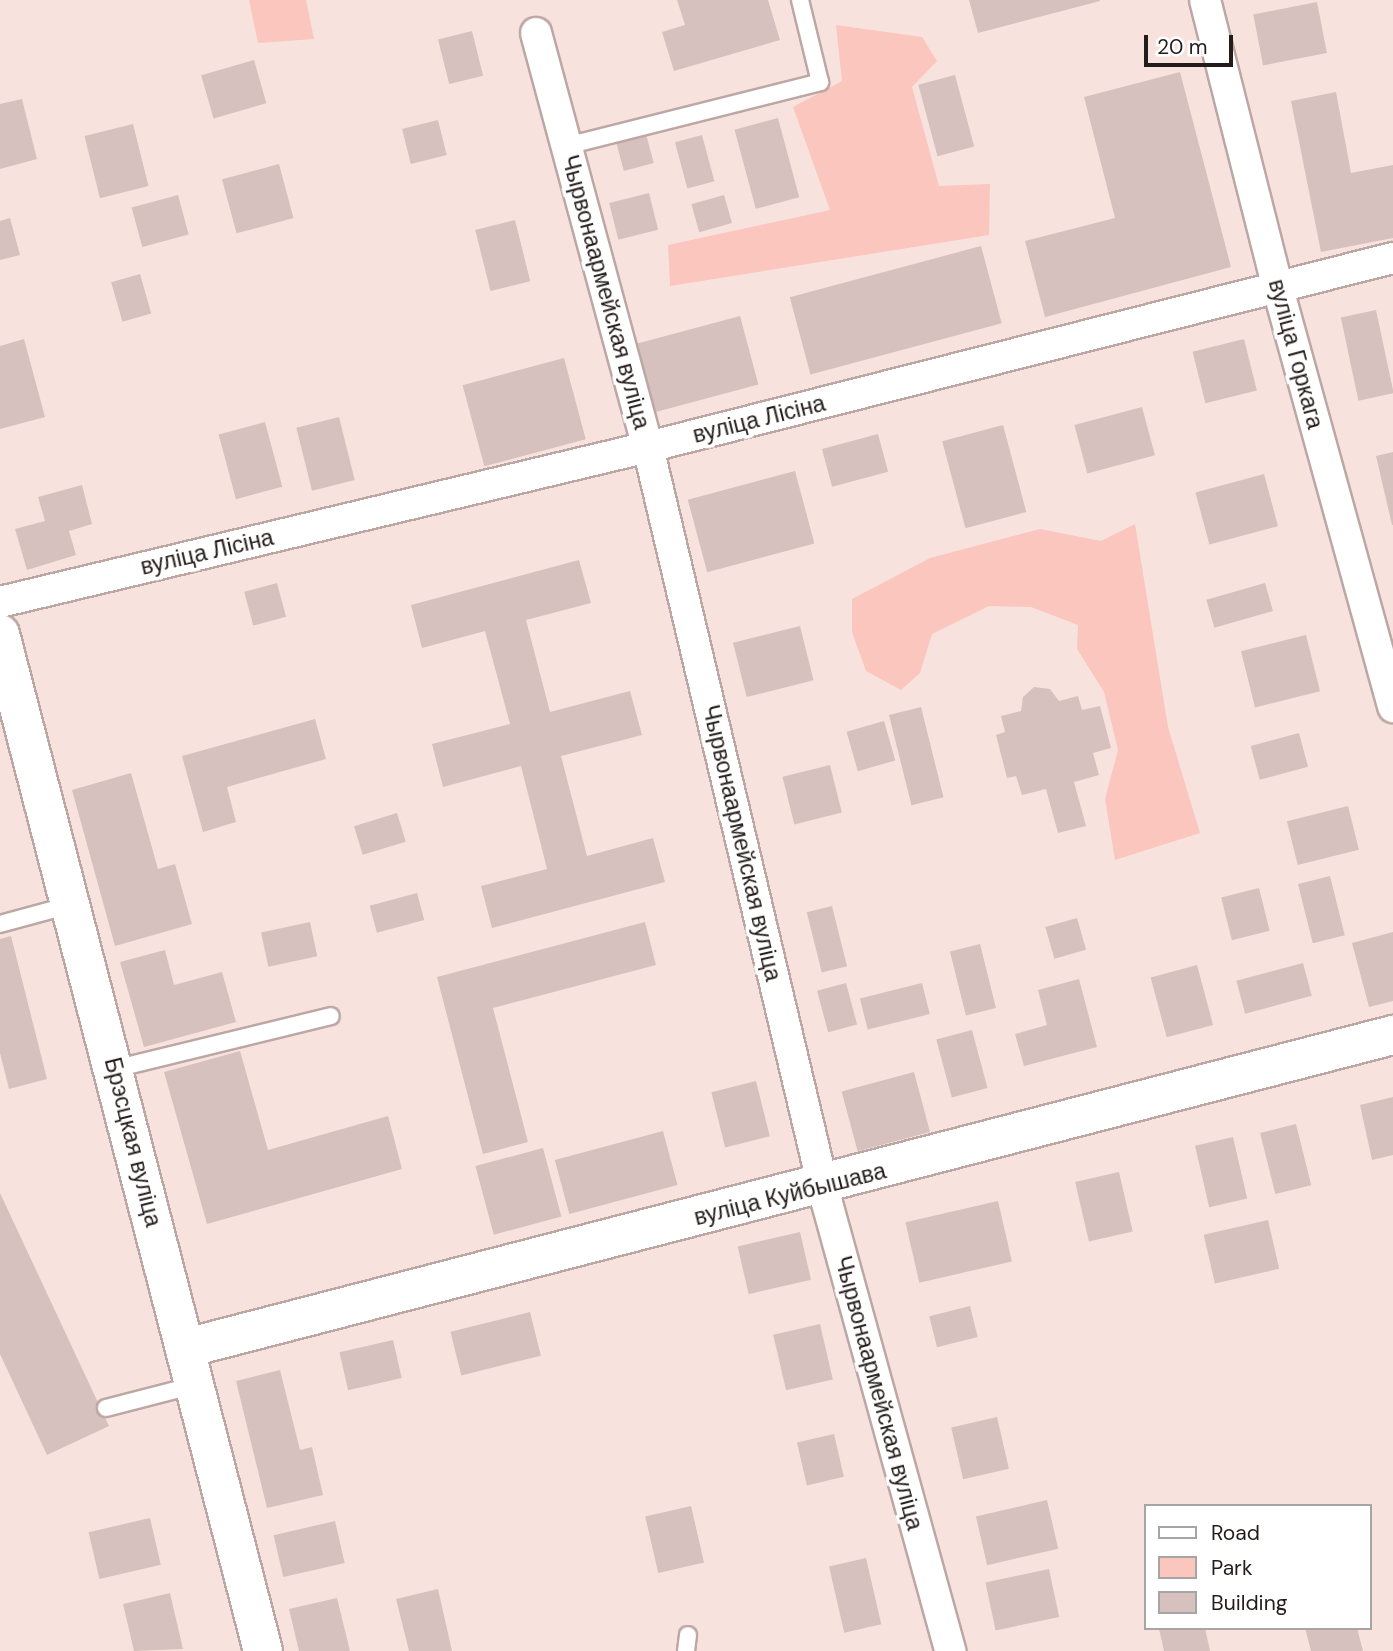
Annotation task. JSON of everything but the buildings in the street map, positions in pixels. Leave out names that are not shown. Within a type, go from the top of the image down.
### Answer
[{"type":"street","name":"вуліца Горкага","points":[[1205,0],[1277,285],[1393,707]]},
{"type":"street","name":"Чырвонаармейская вуліца","points":[[536,33],[648,447],[823,1186],[950,1651]]},
{"type":"street","name":"вуліца Лісіна","points":[[0,602],[648,447],[1277,285],[1393,258]]},
{"type":"street","name":"Брэсцкая вуліца","points":[[0,634],[263,1651]]},
{"type":"street","name":"вуліца Куйбышава","points":[[186,1348],[823,1186],[1393,1035]]},
{"type":"lane","points":[[566,145],[820,82],[800,0]]},
{"type":"lane","points":[[0,924],[70,905]]},
{"type":"lane","points":[[114,1069],[331,1016]]},
{"type":"lane","points":[[106,1408],[195,1385]]},
{"type":"green space","points":[[249,0],[306,0],[314,39],[258,43]]},
{"type":"green space","points":[[836,25],[922,37],[937,61],[912,87],[939,186],[990,184],[989,235],[670,286],[668,245],[830,210],[793,107],[842,81]]},
{"type":"green space","points":[[1135,524],[1168,727],[1200,833],[1115,860],[1105,799],[1118,750],[1104,692],[1077,649],[1078,625],[1031,607],[989,606],[932,634],[920,673],[901,690],[866,671],[852,632],[852,599],[930,558],[1040,529],[1101,541]]}]
